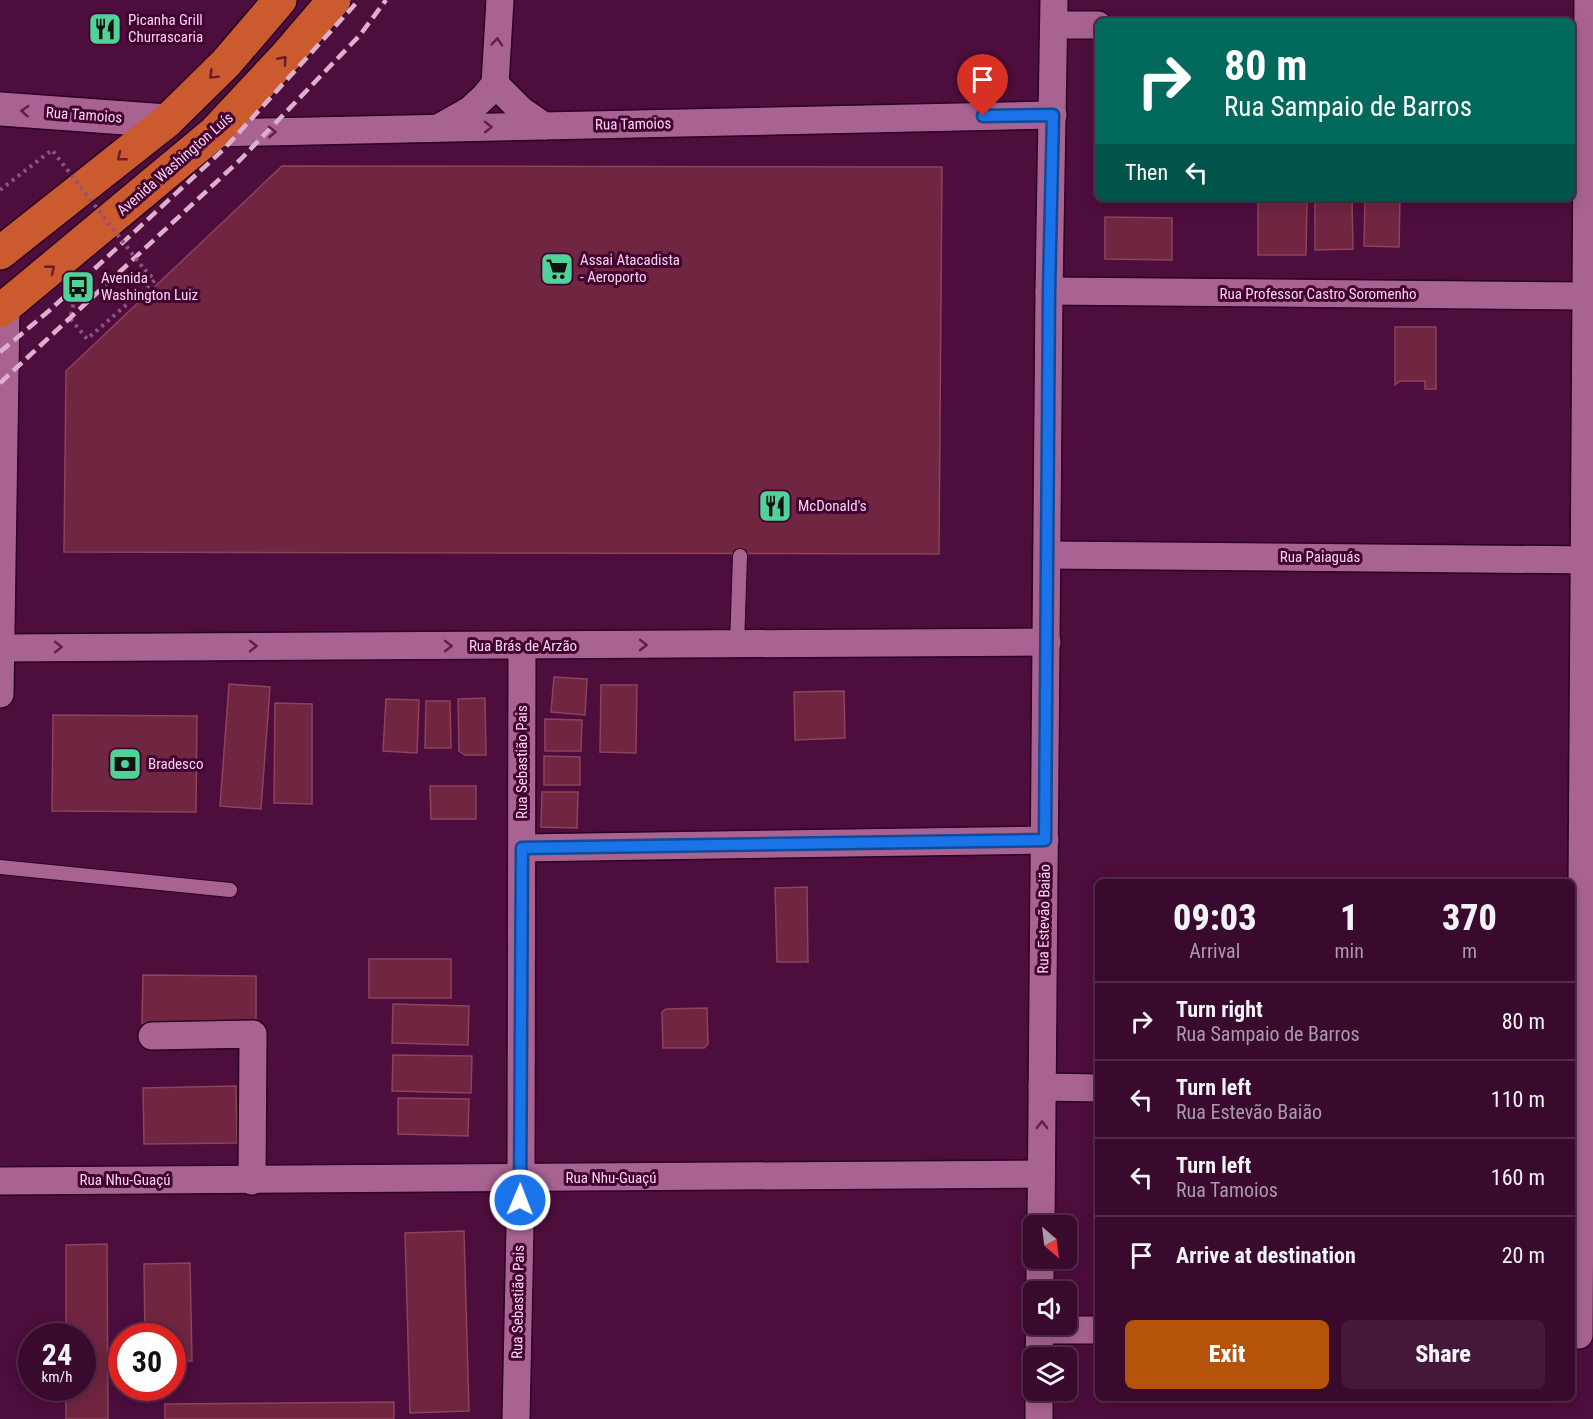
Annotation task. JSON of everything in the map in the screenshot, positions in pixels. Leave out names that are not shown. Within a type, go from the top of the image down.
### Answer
[{"type":"highway","points":[[0,253],[167,121],[226,63],[280,0]]},
{"type":"highway","name":"Avenida Washington Luís","points":[[3,309],[214,133],[286,56],[334,0]]},
{"type":"main road","name":"Rua Tamoios","points":[[0,109],[167,121]]},
{"type":"street","points":[[439,128],[470,110],[486,96],[495,84],[500,0]]},
{"type":"street","points":[[1054,12],[1095,24]]},
{"type":"street","name":"Rua Estevão Baião","points":[[1041,1215],[1049,291],[1054,12]]},
{"type":"street","points":[[1581,1335],[1589,560],[1585,19]]},
{"type":"street","points":[[495,84],[521,110],[544,126]]},
{"type":"street","name":"Rua Tamoios","points":[[214,133],[1053,115]]},
{"type":"street","name":"Rua Professor Castro Soromenho","points":[[1049,291],[1586,296]]},
{"type":"street","points":[[0,694],[3,309]]},
{"type":"street","name":"Rua Paiaguás","points":[[1048,555],[1589,560]]},
{"type":"street","name":"Rua Brás de Arzão","points":[[0,648],[1047,642]]},
{"type":"street","name":"Rua Sebastião Pais","points":[[516,1419],[520,1178],[522,646]]},
{"type":"street","points":[[522,848],[1045,840]]},
{"type":"street","points":[[152,1036],[253,1034],[252,1181]]},
{"type":"street","points":[[1042,1087],[1095,1088]]},
{"type":"street","name":"Rua Nhu-Guaçú","points":[[0,1181],[1041,1174]]},
{"type":"street","points":[[1077,1329],[1095,1330]]},
{"type":"street","points":[[1039,1401],[1039,1419]]},
{"type":"lane","points":[[736,645],[740,556]]},
{"type":"lane","points":[[0,867],[230,890]]},
{"type":"path","points":[[0,190],[52,150],[155,280],[87,339],[70,318],[78,287],[63,260]]},
{"type":"building","name":"Assai Atacadista - Aeroporto","points":[[282,166],[942,167],[939,554],[64,552],[66,371]]},
{"type":"building","points":[[1258,201],[1307,201],[1306,255],[1258,255]]},
{"type":"building","points":[[1315,201],[1352,201],[1353,249],[1315,250]]},
{"type":"building","points":[[1365,201],[1400,201],[1399,247],[1364,246]]},
{"type":"building","points":[[1105,217],[1172,218],[1172,260],[1105,259]]},
{"type":"building","points":[[1395,327],[1436,327],[1436,389],[1425,389],[1425,381],[1400,381],[1395,385]]},
{"type":"building","points":[[554,677],[587,679],[585,715],[551,712]]},
{"type":"building","points":[[229,684],[270,687],[261,809],[220,806]]},
{"type":"building","points":[[601,685],[637,685],[636,753],[600,752]]},
{"type":"building","points":[[844,691],[845,738],[795,740],[794,692]]},
{"type":"building","points":[[485,698],[486,755],[465,755],[459,751],[458,699]]},
{"type":"building","points":[[386,699],[419,700],[417,753],[383,751]]},
{"type":"building","points":[[426,701],[450,701],[451,748],[425,748]]},
{"type":"building","points":[[275,703],[312,704],[312,804],[274,803]]},
{"type":"building","name":"Bradesco","points":[[53,715],[197,716],[196,812],[52,811]]},
{"type":"building","points":[[545,719],[582,720],[581,751],[545,751]]},
{"type":"building","points":[[544,756],[580,757],[580,785],[544,785]]},
{"type":"building","points":[[430,786],[476,786],[476,819],[431,819]]},
{"type":"building","points":[[542,792],[578,792],[577,828],[541,827]]},
{"type":"building","points":[[807,887],[808,962],[777,962],[775,888]]},
{"type":"building","points":[[369,959],[451,959],[451,998],[369,998]]},
{"type":"building","points":[[143,975],[256,976],[256,1024],[142,1023]]},
{"type":"building","points":[[393,1004],[469,1006],[468,1045],[392,1043]]},
{"type":"building","points":[[707,1008],[708,1044],[704,1048],[663,1048],[662,1012],[666,1009]]},
{"type":"building","points":[[393,1055],[472,1056],[471,1093],[392,1091]]},
{"type":"building","points":[[236,1086],[237,1143],[144,1144],[143,1088]]},
{"type":"building","points":[[398,1098],[469,1099],[468,1136],[398,1134]]},
{"type":"building","points":[[464,1231],[469,1411],[410,1413],[405,1233]]},
{"type":"building","points":[[107,1244],[108,1419],[66,1419],[66,1401],[96,1401],[96,1323],[66,1323],[66,1245]]},
{"type":"building","points":[[190,1263],[192,1361],[186,1361],[186,1323],[145,1323],[144,1264]]},
{"type":"building","points":[[394,1402],[394,1419],[165,1419],[165,1404]]},
{"type":"railway","points":[[0,352],[50,310],[225,148],[359,0]]},
{"type":"railway","points":[[0,383],[240,160],[360,35],[386,0]]},
{"type":"place","name":"Picanha Grill Churrascaria","points":[[105,29]]},
{"type":"place","name":"Assai Atacadista - Aeroporto","points":[[557,269]]},
{"type":"place","name":"Avenida Washington Luiz","points":[[78,287]]},
{"type":"place","name":"McDonald's","points":[[775,506]]},
{"type":"place","name":"Bradesco","points":[[125,764]]},
{"type":"route","points":[[520,1200],[522,848],[1045,840],[1049,291],[1053,115],[983,116]]}]
